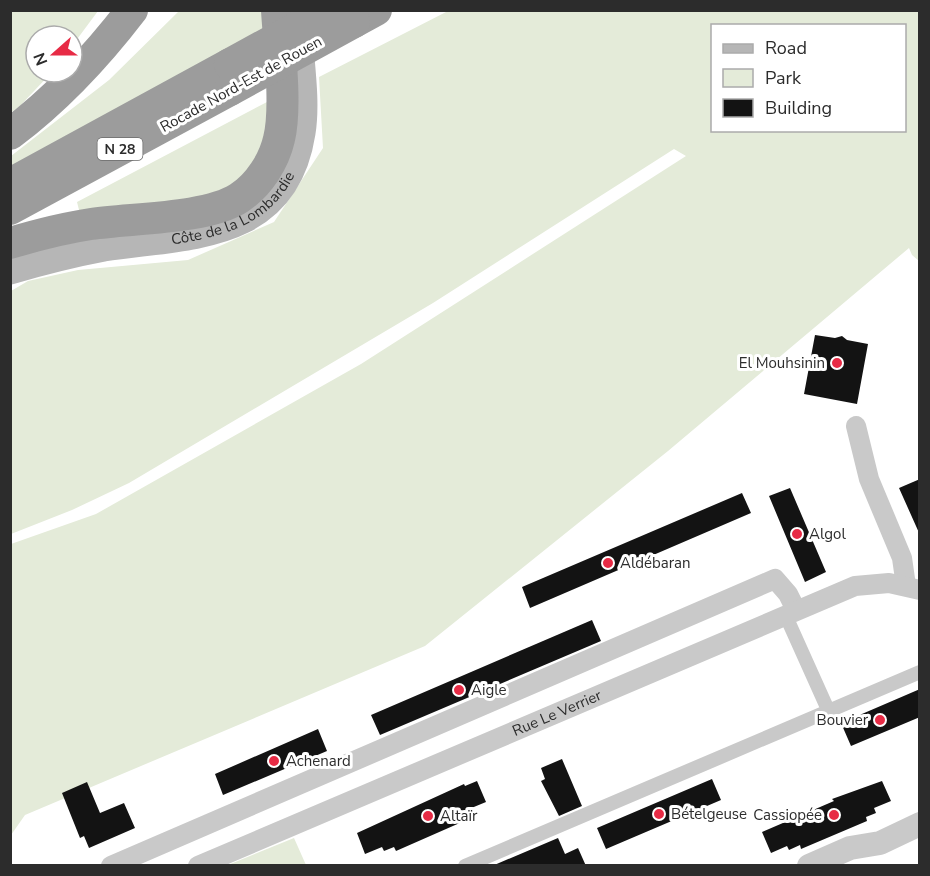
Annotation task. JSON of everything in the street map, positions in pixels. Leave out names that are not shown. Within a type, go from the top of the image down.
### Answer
[{"type":"highway","points":[[10,134],[45,107],[94,59],[132,10]]},
{"type":"highway","points":[[10,243],[90,224],[211,210],[240,198],[262,175],[274,156],[280,137],[282,116],[277,10]]},
{"type":"highway","name":"Rocade Nord-Est de Rouen","points":[[10,184],[230,77],[353,14]]},
{"type":"highway","name":"Rocade Nord-Est de Rouen","points":[[10,209],[230,77]]},
{"type":"main road","name":"Côte de la Lombardie","points":[[10,272],[105,248],[201,236],[228,229],[247,219],[272,199],[289,174],[302,132],[298,10]]},
{"type":"street","points":[[856,426],[869,479],[913,588]]},
{"type":"street","points":[[111,866],[775,579],[788,594],[791,612],[829,712]]},
{"type":"street","name":"Rue Le Verrier","points":[[198,866],[855,586],[872,583],[913,588]]},
{"type":"street","points":[[465,866],[920,672]]},
{"type":"street","points":[[809,866],[850,848],[880,843],[920,824]]},
{"type":"street","points":[[870,866],[880,843]]},
{"type":"green space","points":[[183,10],[265,11],[266,18],[258,39],[11,170],[11,156],[109,80],[178,12]]},
{"type":"green space","points":[[10,11],[98,11],[84,30],[84,24],[24,24],[24,84],[41,84],[18,108],[11,112]]},
{"type":"green space","points":[[448,11],[919,11],[919,261],[912,255],[909,248],[668,451],[425,646],[25,815],[11,835],[11,544],[96,514],[361,364],[686,156],[674,149],[433,303],[129,483],[72,510],[11,534],[11,291],[28,281],[78,270],[188,260],[274,222],[323,148],[319,77]]},
{"type":"green space","points":[[267,102],[268,125],[261,157],[225,195],[81,218],[77,202]]},
{"type":"green space","points":[[294,838],[306,865],[228,865]]},
{"type":"building","name":"El Mouhsinin","points":[[815,335],[835,338],[842,336],[847,340],[868,344],[857,404],[804,394]]},
{"type":"building","points":[[920,479],[920,535],[899,488]]},
{"type":"building","name":"Algol","points":[[790,488],[826,572],[805,582],[769,496]]},
{"type":"building","name":"Aldébaran","points":[[742,493],[751,513],[530,608],[522,587]]},
{"type":"building","name":"Aigle","points":[[592,620],[601,641],[380,735],[371,715]]},
{"type":"building","name":"Bouvier","points":[[920,689],[920,717],[851,746],[841,723]]},
{"type":"building","name":"Achenard","points":[[318,729],[327,751],[223,795],[215,774]]},
{"type":"building","points":[[562,759],[582,806],[559,816],[541,781],[545,779],[541,768]]},
{"type":"building","name":"Bételgeuse","points":[[712,779],[721,800],[606,849],[597,828]]},
{"type":"building","name":"Altaïr","points":[[477,781],[486,802],[469,809],[471,814],[461,818],[462,822],[396,851],[394,847],[384,851],[382,847],[365,854],[357,833],[464,784],[465,786]]},
{"type":"building","name":"Cassiopée","points":[[882,781],[891,801],[874,808],[876,813],[866,817],[867,821],[801,849],[800,845],[789,850],[787,846],[771,853],[762,832],[834,801],[832,799]]},
{"type":"building","points":[[87,782],[100,813],[124,803],[135,828],[89,848],[84,836],[80,838],[62,793]]},
{"type":"building","points":[[558,838],[565,854],[578,848],[586,866],[492,866]]},
{"type":"place","name":"El Mouhsinin","points":[[837,363]]},
{"type":"place","name":"Algol","points":[[797,534]]},
{"type":"place","name":"Aldébaran","points":[[608,563]]},
{"type":"place","name":"Aigle","points":[[459,690]]},
{"type":"place","name":"Bouvier","points":[[880,720]]},
{"type":"place","name":"Achenard","points":[[274,761]]},
{"type":"place","name":"Bételgeuse","points":[[659,814]]},
{"type":"place","name":"Cassiopée","points":[[834,815]]},
{"type":"place","name":"Altaïr","points":[[428,816]]}]
